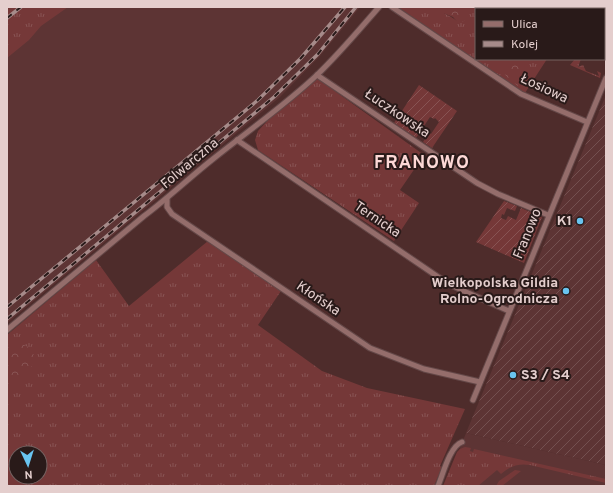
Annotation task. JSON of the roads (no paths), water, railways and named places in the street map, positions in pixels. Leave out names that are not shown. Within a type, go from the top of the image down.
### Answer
[{"type":"street","name":"Folwarczna","points":[[7,330],[212,160],[262,122],[317,75],[342,50],[379,7]]},
{"type":"street","name":"Łosiowa","points":[[392,7],[521,94],[588,122]]},
{"type":"street","name":"Łuczkowska","points":[[317,75],[477,183],[498,194],[548,215]]},
{"type":"street","name":"Franowo","points":[[472,400],[606,78]]},
{"type":"street","name":"Ternicka","points":[[237,140],[447,283],[509,311]]},
{"type":"street","name":"Kłońska","points":[[167,198],[167,207],[172,214],[370,348],[424,369],[480,382]]},
{"type":"street","points":[[438,486],[453,449],[456,445],[462,442]]},
{"type":"railway","points":[[7,18],[21,7]]},
{"type":"railway","points":[[7,307],[258,100],[301,58],[345,7]]},
{"type":"railway","points":[[7,319],[274,97],[318,54],[356,7]]},
{"type":"place","name":"K1","points":[[580,221]]},
{"type":"place","name":"Wielkopolska Gildia Rolno-Ogrodnicza","points":[[566,291]]},
{"type":"place","name":"S3 / S4","points":[[513,375]]},
{"type":"district","name":"FRANOWO","points":[[422,163]]}]
